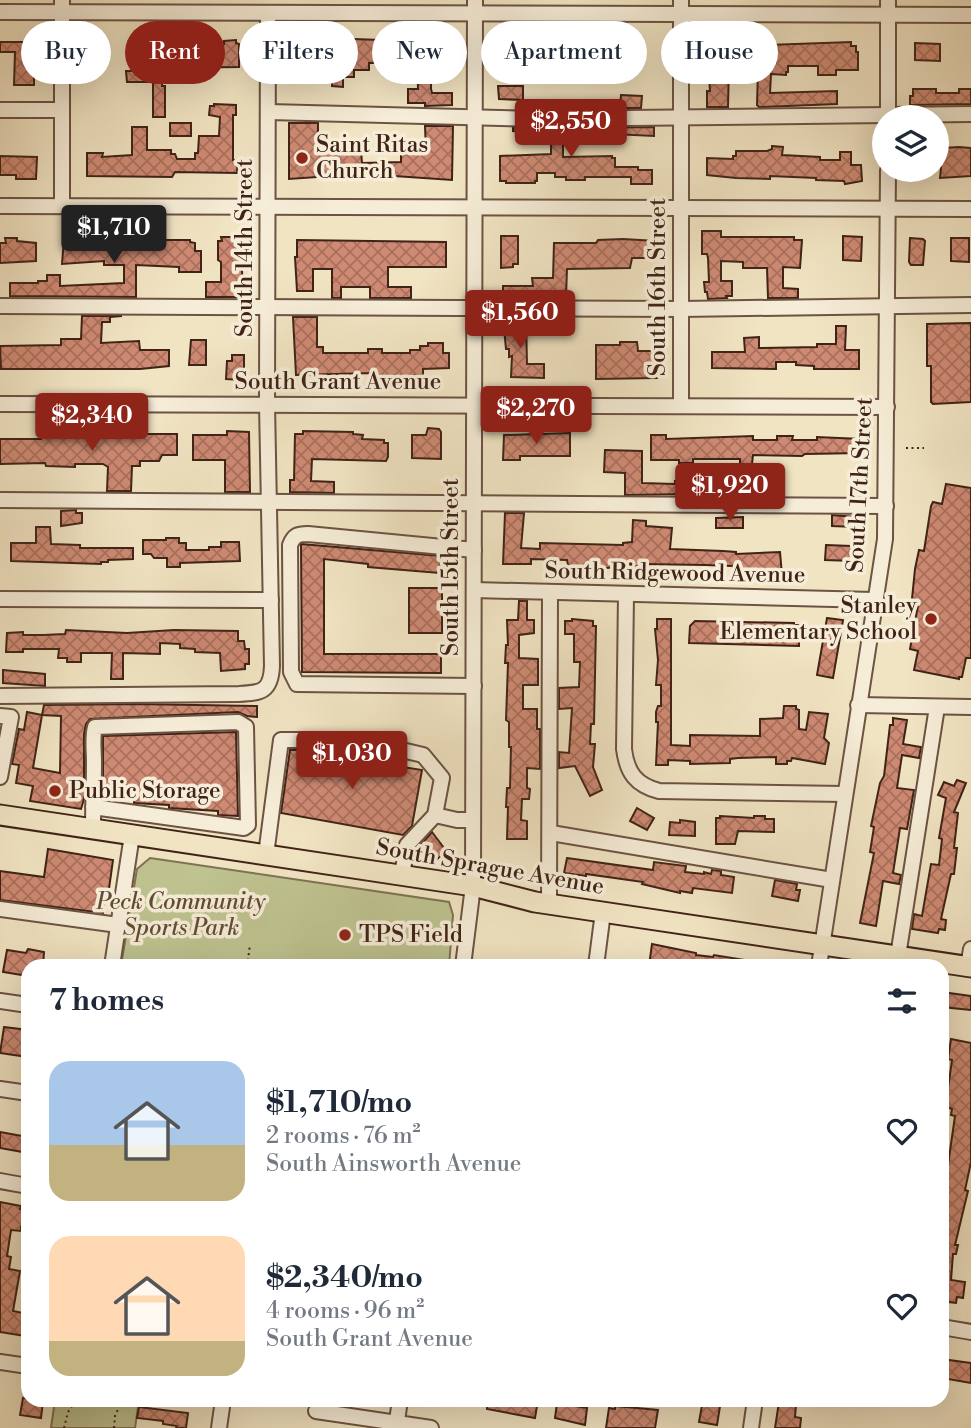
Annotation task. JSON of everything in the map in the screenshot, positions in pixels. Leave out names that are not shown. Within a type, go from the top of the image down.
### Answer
[{"type":"main road","name":"South Sprague Avenue","points":[[0,815],[473,886],[549,904],[898,956],[941,959]]},
{"type":"main road","name":"South Sprague Avenue","points":[[949,960],[970,961]]},
{"type":"street","points":[[62,6],[62,206]]},
{"type":"street","points":[[0,12],[62,6],[242,6],[268,13],[297,7],[681,7],[888,8],[971,15]]},
{"type":"street","name":"South 15th Street","points":[[464,959],[473,886],[475,7]]},
{"type":"street","name":"South 16th Street","points":[[681,7],[681,406]]},
{"type":"street","points":[[888,8],[888,105]]},
{"type":"street","name":"South 14th Street","points":[[0,696],[239,694],[263,691],[269,684],[272,673],[267,404],[268,13]]},
{"type":"street","points":[[0,110],[62,110]]},
{"type":"street","points":[[269,112],[554,119],[872,115]]},
{"type":"street","points":[[949,114],[971,114]]},
{"type":"street","name":"South 17th Street","points":[[820,959],[885,539],[888,182]]},
{"type":"street","points":[[0,206],[971,209]]},
{"type":"street","points":[[0,306],[681,309],[971,306]]},
{"type":"street","name":"South Grant Avenue","points":[[0,404],[887,407]]},
{"type":"street","points":[[0,500],[886,506]]},
{"type":"street","points":[[474,550],[308,534],[299,534],[293,538],[290,545],[290,672],[297,684],[474,686]]},
{"type":"street","name":"South Ridgewood Avenue","points":[[474,590],[874,600]]},
{"type":"street","points":[[549,904],[550,593]]},
{"type":"street","points":[[626,595],[624,749],[627,766],[636,781],[659,791],[845,794]]},
{"type":"street","points":[[0,599],[271,600]]},
{"type":"street","points":[[858,705],[971,707]]},
{"type":"street","points":[[898,956],[937,707]]},
{"type":"street","points":[[0,716],[11,717],[0,777]]},
{"type":"street","points":[[93,807],[244,828],[248,825],[246,727],[238,722],[95,727],[93,807],[93,829]]},
{"type":"street","points":[[266,855],[281,740],[359,740],[424,755],[442,778],[435,815],[407,845],[402,875]]},
{"type":"street","points":[[435,815],[472,820]]},
{"type":"street","points":[[551,833],[832,880]]},
{"type":"street","points":[[113,959],[132,835]]},
{"type":"street","points":[[0,909],[118,925]]},
{"type":"street","points":[[597,959],[603,912]]},
{"type":"street","points":[[0,1001],[21,1004]]},
{"type":"street","points":[[0,1089],[21,1092]]},
{"type":"street","points":[[0,1181],[21,1185]]},
{"type":"street","points":[[949,1328],[971,1332]]},
{"type":"street","points":[[0,1362],[21,1365]]},
{"type":"street","points":[[219,1428],[222,1407]]},
{"type":"street","points":[[396,1425],[399,1407]]},
{"type":"street","points":[[751,1428],[754,1407]]},
{"type":"street","points":[[316,1411],[430,1428]]},
{"type":"path","points":[[906,448],[924,448]]},
{"type":"path","points":[[248,959],[250,945]]},
{"type":"path","points":[[64,1428],[71,1407]]},
{"type":"path","points":[[114,1428],[119,1407]]},
{"type":"green space","name":"Peck Community Sports Park","points":[[150,858],[449,902],[453,915],[450,959],[122,959],[137,869]]},
{"type":"green space","points":[[54,1407],[138,1407],[135,1428],[51,1428]]},
{"type":"building","points":[[358,39],[372,40],[372,63],[369,63],[369,70],[358,70]]},
{"type":"building","points":[[236,40],[239,44],[239,67],[225,67],[225,41]]},
{"type":"building","points":[[0,42],[21,42],[21,84],[34,85],[14,85],[15,52],[0,52]]},
{"type":"building","points":[[851,42],[851,46],[856,46],[858,70],[836,70],[836,75],[818,75],[818,66],[788,66],[786,75],[778,74],[778,45]]},
{"type":"building","points":[[915,43],[940,44],[940,61],[915,60]]},
{"type":"building","points":[[153,84],[162,84],[165,86],[165,117],[153,117]]},
{"type":"building","points":[[418,84],[431,84],[432,93],[452,93],[452,105],[425,106],[425,103],[408,103],[408,89],[418,89]]},
{"type":"building","points":[[710,84],[729,84],[728,107],[707,107],[707,91],[710,91]]},
{"type":"building","points":[[758,84],[770,84],[770,93],[837,91],[837,104],[757,105]]},
{"type":"building","points":[[498,86],[523,86],[523,100],[499,99]]},
{"type":"building","points":[[913,89],[959,93],[959,89],[971,89],[971,104],[910,105],[910,96],[913,96]]},
{"type":"building","points":[[621,95],[642,96],[641,108],[620,108]]},
{"type":"building","points":[[236,105],[236,115],[233,115],[233,160],[238,160],[237,173],[175,172],[172,177],[87,176],[87,153],[103,153],[102,157],[132,155],[132,127],[147,127],[147,150],[171,150],[171,154],[175,154],[177,159],[195,159],[199,136],[219,136],[220,117],[209,115],[210,106]]},
{"type":"building","points":[[170,123],[191,123],[191,136],[170,136]]},
{"type":"building","points":[[289,123],[318,123],[318,146],[334,145],[338,150],[361,150],[362,163],[401,162],[401,154],[405,154],[405,151],[426,151],[425,126],[453,126],[452,180],[394,176],[348,180],[346,175],[289,179]]},
{"type":"building","points":[[654,127],[654,136],[591,133],[563,136],[563,157],[612,156],[615,158],[615,167],[652,170],[652,184],[631,184],[631,177],[585,177],[585,180],[566,180],[566,177],[555,177],[555,173],[537,173],[535,183],[500,181],[500,156],[551,154],[551,135],[524,134],[513,131],[513,128]]},
{"type":"building","points":[[772,146],[783,147],[782,155],[820,157],[820,160],[840,160],[840,152],[851,152],[851,165],[861,165],[862,181],[845,184],[844,181],[816,178],[770,176],[770,179],[707,175],[707,158],[733,159],[736,151],[767,151],[772,149]]},
{"type":"building","points":[[949,148],[971,148],[971,176],[949,177]]},
{"type":"building","points":[[0,156],[37,157],[36,179],[16,179],[16,175],[0,175]]},
{"type":"building","points":[[702,231],[721,231],[721,237],[794,237],[794,240],[802,240],[800,268],[783,267],[783,288],[798,289],[798,298],[768,298],[767,268],[743,268],[743,262],[721,261],[721,281],[732,281],[732,296],[708,299],[704,282],[709,282],[708,258],[707,254],[702,254]]},
{"type":"building","points":[[501,236],[518,236],[518,264],[513,264],[513,267],[501,268]]},
{"type":"building","points":[[843,236],[862,237],[861,261],[843,260]]},
{"type":"building","points":[[102,237],[112,240],[190,240],[195,243],[195,251],[201,251],[201,272],[179,272],[179,267],[136,265],[136,297],[10,296],[10,283],[38,283],[47,281],[47,275],[60,275],[60,286],[124,283],[124,265],[104,265],[104,261],[62,264],[64,238]]},
{"type":"building","points":[[221,237],[233,237],[233,241],[239,241],[243,282],[247,282],[247,297],[206,297],[206,282],[221,282],[218,241],[222,241]]},
{"type":"building","points":[[5,238],[36,243],[36,261],[0,263],[0,243],[6,243]]},
{"type":"building","points":[[910,238],[925,241],[923,265],[911,265],[909,262]]},
{"type":"building","points":[[951,238],[969,238],[969,262],[951,261]]},
{"type":"building","points":[[297,240],[446,242],[446,267],[388,267],[388,287],[411,287],[411,298],[370,298],[370,287],[341,287],[341,298],[332,298],[332,269],[313,269],[313,291],[297,291]]},
{"type":"building","points":[[598,240],[656,241],[656,258],[632,258],[630,268],[567,269],[566,297],[503,299],[503,286],[533,286],[532,278],[553,278],[554,243],[596,243]]},
{"type":"building","points":[[82,316],[122,316],[110,317],[110,322],[102,322],[101,343],[139,341],[140,350],[169,350],[169,366],[140,369],[1,369],[0,346],[61,345],[61,339],[81,339]]},
{"type":"building","points":[[293,317],[317,317],[317,347],[323,347],[323,353],[368,353],[368,349],[382,349],[382,353],[410,353],[410,350],[420,350],[420,346],[428,346],[428,343],[443,343],[443,353],[449,353],[449,368],[423,369],[423,375],[403,376],[373,373],[296,375]]},
{"type":"building","points":[[503,318],[526,318],[527,364],[544,364],[544,378],[511,377],[512,356],[509,357],[509,349],[506,349]]},
{"type":"building","points":[[971,323],[971,402],[933,404],[931,366],[927,366],[927,324]]},
{"type":"building","points":[[836,326],[846,326],[845,350],[859,350],[859,369],[814,369],[814,366],[796,365],[796,362],[776,362],[776,369],[712,368],[712,352],[745,352],[744,338],[759,337],[759,348],[817,347],[817,344],[836,344]]},
{"type":"building","points":[[191,340],[206,340],[206,365],[189,365]]},
{"type":"building","points":[[620,342],[637,342],[638,351],[657,351],[657,378],[596,379],[596,345],[620,345]]},
{"type":"building","points":[[232,355],[244,355],[244,380],[226,379],[227,361],[232,361]]},
{"type":"building","points":[[428,428],[439,429],[441,432],[441,459],[412,458],[412,435],[426,435]]},
{"type":"building","points":[[227,431],[249,432],[250,492],[225,492],[225,460],[193,460],[193,435],[227,435]]},
{"type":"building","points":[[303,431],[353,432],[363,435],[362,439],[384,440],[384,443],[388,443],[388,457],[386,461],[312,459],[311,481],[334,482],[334,493],[290,492],[290,480],[294,480],[295,434],[303,434]]},
{"type":"building","points":[[570,433],[570,456],[520,456],[520,460],[503,460],[504,435]]},
{"type":"building","points":[[177,434],[177,455],[162,455],[159,461],[140,461],[140,466],[132,466],[131,491],[107,491],[108,467],[103,464],[75,464],[75,467],[46,466],[45,463],[0,464],[0,439],[41,439],[41,435],[112,438],[112,435]]},
{"type":"building","points":[[651,435],[666,435],[666,439],[753,436],[753,440],[777,440],[777,436],[793,436],[792,440],[817,440],[817,437],[861,439],[861,453],[753,455],[752,464],[740,464],[740,459],[693,459],[693,463],[679,463],[679,460],[651,460]]},
{"type":"building","points":[[605,450],[642,451],[642,483],[675,484],[675,481],[691,481],[691,494],[625,495],[625,473],[604,472]]},
{"type":"building","points":[[946,484],[971,488],[971,658],[966,658],[962,677],[959,679],[914,670],[918,651],[910,649],[919,600],[912,599],[919,550],[924,551],[931,506],[933,502],[942,504]]},
{"type":"building","points":[[76,510],[76,513],[82,513],[82,523],[61,526],[61,511]]},
{"type":"building","points":[[505,513],[524,513],[521,548],[540,549],[540,543],[623,545],[632,542],[633,520],[646,521],[646,526],[672,528],[670,549],[736,554],[780,552],[782,575],[772,575],[772,569],[733,570],[733,566],[643,564],[605,568],[572,566],[568,565],[567,560],[531,559],[531,564],[503,564]]},
{"type":"building","points":[[832,515],[855,517],[856,527],[832,526]]},
{"type":"building","points":[[743,517],[743,528],[716,528],[716,518]]},
{"type":"building","points":[[36,527],[50,527],[51,544],[80,545],[80,548],[133,548],[133,559],[108,560],[101,564],[11,561],[11,543],[36,543]]},
{"type":"building","points":[[179,538],[179,543],[186,543],[186,550],[209,550],[209,547],[221,547],[221,542],[239,542],[240,561],[180,563],[180,567],[167,567],[167,558],[154,558],[151,554],[143,554],[143,540]]},
{"type":"building","points":[[301,544],[441,556],[439,573],[368,567],[368,564],[324,559],[324,654],[441,654],[441,673],[302,672]]},
{"type":"building","points":[[826,545],[851,546],[851,551],[855,551],[854,561],[825,560]]},
{"type":"building","points":[[409,588],[442,588],[442,633],[409,633]]},
{"type":"building","points":[[519,601],[527,601],[527,620],[534,620],[534,633],[519,635],[519,658],[538,659],[538,685],[523,685],[523,709],[537,709],[540,769],[527,768],[529,799],[522,799],[521,820],[527,821],[527,839],[507,839],[506,807],[507,788],[510,788],[511,747],[509,722],[506,720],[507,620],[518,620]]},
{"type":"building","points":[[827,618],[843,620],[833,678],[817,675]]},
{"type":"building","points":[[657,619],[671,619],[671,745],[690,746],[690,735],[760,736],[760,719],[783,718],[784,706],[796,706],[799,710],[799,729],[806,730],[809,712],[828,714],[824,738],[829,743],[825,764],[792,758],[787,764],[776,764],[776,757],[730,759],[730,763],[690,764],[690,761],[668,760],[668,765],[656,765],[656,712],[658,706],[661,706],[661,685],[656,685]]},
{"type":"building","points":[[565,621],[593,621],[593,626],[596,626],[594,724],[591,724],[590,744],[595,744],[593,767],[602,790],[590,796],[575,766],[559,768],[559,752],[569,753],[572,708],[559,709],[559,688],[579,687],[580,662],[574,662],[574,634],[565,634]]},
{"type":"building","points":[[695,621],[794,623],[799,625],[799,646],[689,643],[690,626]]},
{"type":"building","points":[[66,630],[127,633],[174,630],[238,631],[238,641],[244,641],[245,649],[249,649],[249,664],[245,664],[245,669],[221,671],[220,653],[195,652],[195,649],[180,648],[180,644],[160,643],[160,654],[123,653],[123,679],[111,679],[112,653],[81,653],[81,662],[67,662],[67,658],[58,658],[59,649],[6,652],[7,633],[65,634]]},
{"type":"building","points":[[3,670],[45,674],[45,686],[3,683]]},
{"type":"building","points":[[44,705],[257,706],[257,717],[238,712],[90,719],[84,734],[84,799],[81,809],[30,801],[33,786],[16,783],[19,765],[12,764],[19,729],[24,730],[27,712],[42,715]],"holes":[[[42,715],[61,716],[60,773],[33,768]]]},
{"type":"building","points":[[893,718],[907,720],[903,744],[921,747],[919,758],[902,755],[897,788],[914,790],[907,829],[900,828],[893,873],[901,875],[899,884],[883,881],[876,926],[860,923],[874,853],[870,852],[874,827],[871,826],[880,783],[884,776]]},
{"type":"building","points":[[236,732],[238,816],[218,815],[218,811],[134,803],[134,799],[103,799],[103,736]]},
{"type":"building","points":[[290,750],[356,759],[358,750],[391,757],[390,765],[422,770],[412,826],[403,835],[281,813]]},
{"type":"building","points":[[957,780],[966,783],[954,812],[958,813],[954,848],[957,848],[954,874],[951,874],[941,919],[946,920],[945,930],[939,929],[938,933],[912,929],[914,914],[922,916],[931,864],[939,865],[942,839],[939,838],[946,798],[938,795],[944,782],[954,786]]},
{"type":"building","points":[[637,808],[654,818],[647,830],[630,821]]},
{"type":"building","points":[[765,816],[765,819],[774,819],[774,832],[738,831],[735,844],[716,844],[716,818]]},
{"type":"building","points":[[680,820],[695,822],[695,836],[669,835],[670,822],[680,823]]},
{"type":"building","points":[[432,832],[447,852],[430,864],[418,848]]},
{"type":"building","points":[[48,849],[113,860],[103,913],[0,900],[0,871],[44,877]]},
{"type":"building","points":[[567,858],[653,870],[654,862],[686,866],[685,872],[711,874],[712,870],[721,871],[721,875],[734,877],[732,893],[693,888],[692,893],[680,893],[642,884],[643,882],[564,873]]},
{"type":"building","points":[[775,880],[797,884],[796,890],[800,890],[798,901],[772,896]]},
{"type":"building","points":[[652,944],[696,955],[739,959],[650,959]]},
{"type":"building","points":[[28,949],[44,952],[44,959],[21,959],[21,975],[3,972],[7,950],[26,953]]},
{"type":"building","points":[[949,993],[971,996],[971,1010],[949,1008]]},
{"type":"building","points":[[4,1027],[21,1029],[21,1056],[0,1053]]},
{"type":"building","points":[[951,1039],[971,1043],[971,1162],[965,1190],[968,1191],[955,1245],[958,1245],[956,1254],[953,1254],[951,1280],[965,1282],[963,1298],[957,1297],[956,1303],[949,1302],[949,1158],[955,1116],[951,1115],[952,1109],[949,1108],[952,1060],[949,1059]]},
{"type":"building","points":[[0,1132],[21,1136],[21,1152],[0,1148]]},
{"type":"building","points":[[0,1202],[21,1206],[21,1231],[11,1230],[7,1256],[11,1257],[9,1269],[20,1271],[13,1311],[21,1313],[21,1335],[0,1332]]},
{"type":"building","points":[[949,1360],[971,1363],[971,1383],[949,1379]]},
{"type":"building","points":[[21,1407],[42,1407],[41,1418],[20,1415]]},
{"type":"building","points":[[139,1407],[188,1413],[186,1428],[176,1428],[177,1426],[163,1424],[163,1421],[137,1418]]},
{"type":"building","points":[[487,1407],[537,1407],[535,1418]]},
{"type":"building","points":[[556,1407],[587,1408],[585,1425],[555,1418]]},
{"type":"building","points":[[626,1407],[658,1410],[655,1428],[606,1428],[609,1408]]},
{"type":"building","points":[[702,1407],[720,1407],[717,1425],[699,1422]]},
{"type":"building","points":[[778,1407],[796,1407],[795,1417],[801,1418],[800,1428],[775,1428]]},
{"type":"place","name":"Saint Ritas Church","points":[[302,158]]},
{"type":"place","name":"Stanley Elementary School","points":[[931,619]]},
{"type":"place","name":"Public Storage","points":[[55,791]]},
{"type":"place","name":"TPS Field","points":[[345,935]]}]
